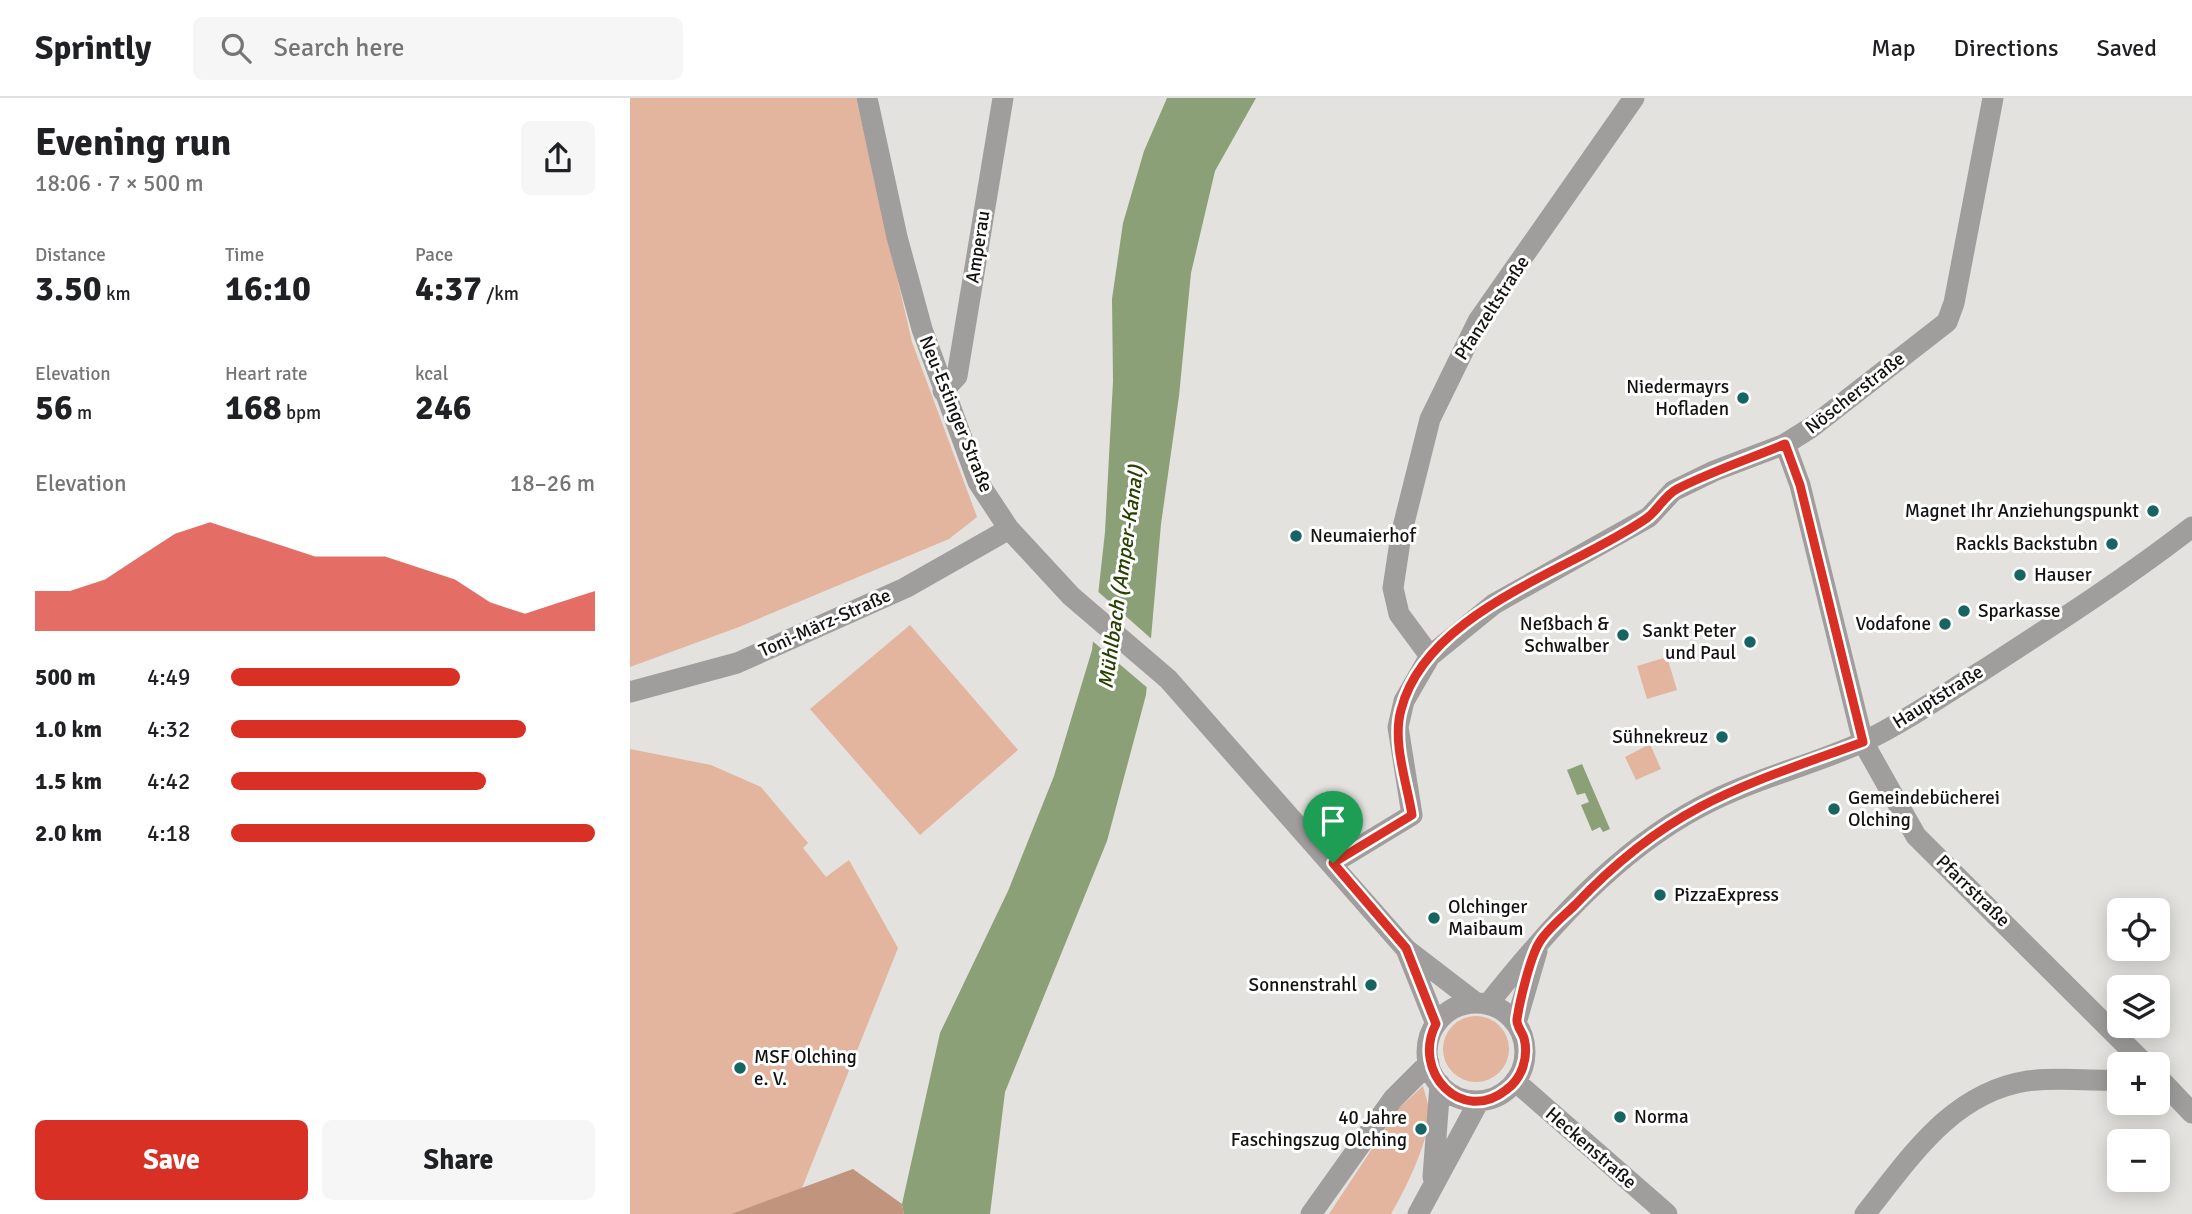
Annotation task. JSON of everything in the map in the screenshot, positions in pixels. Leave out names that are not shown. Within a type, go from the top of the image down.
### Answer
[{"type":"street","name":"Neu-Estinger Straße","points":[[867,98],[897,237],[943,391],[978,482],[1009,529],[1071,596],[1164,675],[1406,948],[1481,1003]]},
{"type":"street","name":"Amperau","points":[[943,391],[957,376],[1003,98]]},
{"type":"street","name":"Pfanzeltstraße","points":[[1430,656],[1399,614],[1393,587],[1401,535],[1430,419],[1478,321],[1634,98]]},
{"type":"street","name":"Nöscherstraße","points":[[1333,863],[1412,815],[1398,727],[1404,701],[1430,656],[1494,604],[1648,517],[1673,491],[1714,471],[1785,444],[1812,427],[1947,321],[1954,303],[1993,98]]},
{"type":"street","name":"Pfarrstraße","points":[[1785,444],[1800,485],[1863,742],[1916,836],[2132,1052]]},
{"type":"street","name":"Hauptstraße","points":[[1481,1003],[1599,880],[1655,835],[1701,806],[1863,742],[1909,716],[2040,634],[2192,527]]},
{"type":"street","name":"Toni-März-Straße","points":[[630,692],[737,663],[905,587],[1009,529]]},
{"type":"street","name":"Hauptstraße","points":[[1516,1023],[1539,943]]},
{"type":"street","name":"Neu-Estinger Straße","points":[[1406,948],[1436,1024]]},
{"type":"street","points":[[1481,1003],[1503,1011],[1516,1023],[1525,1047],[1525,1059],[1516,1081],[1506,1091],[1479,1101],[1458,1096],[1440,1084],[1429,1063],[1428,1043],[1436,1024],[1453,1009],[1481,1003]]},
{"type":"street","points":[[1311,1214],[1393,1099],[1429,1063]]},
{"type":"street","points":[[1865,1214],[1940,1123],[1979,1095],[2003,1086],[2031,1081],[2107,1080]]},
{"type":"street","name":"Heckenstraße","points":[[1516,1081],[1667,1214]]},
{"type":"street","points":[[1432,1187],[1440,1084]]},
{"type":"street","name":"Pfarrstraße","points":[[2170,1089],[2190,1108]]},
{"type":"street","points":[[1418,1214],[1479,1101]]},
{"type":"shaded area","points":[[630,98],[856,98],[912,342],[977,517],[949,539],[739,627],[630,667]]},
{"type":"shaded area","points":[[910,625],[1018,750],[920,835],[810,709]]},
{"type":"shaded area","points":[[1667,657],[1677,690],[1647,699],[1637,666]]},
{"type":"shaded area","points":[[1650,744],[1661,769],[1636,780],[1625,757]]},
{"type":"shaded area","name":"MSF Olching e. V.","points":[[630,749],[711,765],[761,787],[808,843],[803,848],[826,877],[849,860],[898,948],[802,1188],[731,1214],[630,1214]]},
{"type":"shaded area","points":[[1476,1016],[1489,1019],[1499,1026],[1506,1036],[1509,1049],[1506,1062],[1499,1072],[1489,1079],[1476,1082],[1463,1079],[1453,1072],[1446,1062],[1443,1049],[1446,1036],[1453,1026],[1463,1019]]},
{"type":"shaded area","points":[[1423,1086],[1429,1113],[1425,1138],[1409,1179],[1391,1214],[1329,1214],[1399,1108]]},
{"type":"shaded area","points":[[853,1169],[902,1204],[904,1214],[731,1214]]},
{"type":"water","name":"Mühlbach (Amper-Kanal)","points":[[1167,98],[1256,98],[1215,171],[1191,273],[1179,396],[1161,524],[1146,695],[1107,841],[1005,1092],[990,1214],[904,1214],[902,1204],[940,1033],[1008,891],[1054,776],[1092,650],[1105,532],[1113,381],[1112,299],[1123,223],[1144,151]]},
{"type":"water","points":[[1582,764],[1610,829],[1603,832],[1600,827],[1592,831],[1581,805],[1589,802],[1585,793],[1577,795],[1567,770]]},
{"type":"pier","points":[[1095,589],[1155,642],[1150,690],[1090,639]]},
{"type":"place","name":"Niedermayrs Hofladen","points":[[1743,398]]},
{"type":"place","name":"Magnet Ihr Anziehungspunkt","points":[[2153,511]]},
{"type":"place","name":"Neumaierhof","points":[[1296,536]]},
{"type":"place","name":"Rackls Backstubn","points":[[2112,544]]},
{"type":"place","name":"Hauser","points":[[2020,575]]},
{"type":"place","name":"Sparkasse","points":[[1964,611]]},
{"type":"place","name":"Vodafone","points":[[1945,624]]},
{"type":"place","name":"Neßbach & Schwalber","points":[[1623,635]]},
{"type":"place","name":"Sankt Peter und Paul","points":[[1750,642]]},
{"type":"place","name":"Sühnekreuz","points":[[1722,737]]},
{"type":"place","name":"Gemeindebücherei Olching","points":[[1834,809]]},
{"type":"place","name":"PizzaExpress","points":[[1660,895]]},
{"type":"place","name":"Olchinger Maibaum","points":[[1434,918]]},
{"type":"place","name":"Sonnenstrahl","points":[[1371,985]]},
{"type":"place","name":"MSF Olching e. V.","points":[[740,1068]]},
{"type":"place","name":"Norma","points":[[1620,1117]]},
{"type":"place","name":"40 Jahre Faschingszug Olching","points":[[1421,1129]]},
{"type":"route","points":[[1785,444],[1800,485],[1863,742],[1701,806],[1655,835],[1599,880],[1539,943],[1516,1023],[1524,1041],[1525,1059],[1522,1071],[1506,1091],[1479,1101],[1465,1099],[1451,1094],[1433,1075],[1427,1053],[1431,1033],[1436,1024],[1406,948],[1333,863],[1412,815],[1398,727],[1404,701],[1430,656],[1462,627],[1494,604],[1648,517],[1673,491],[1714,471],[1785,444]]}]
